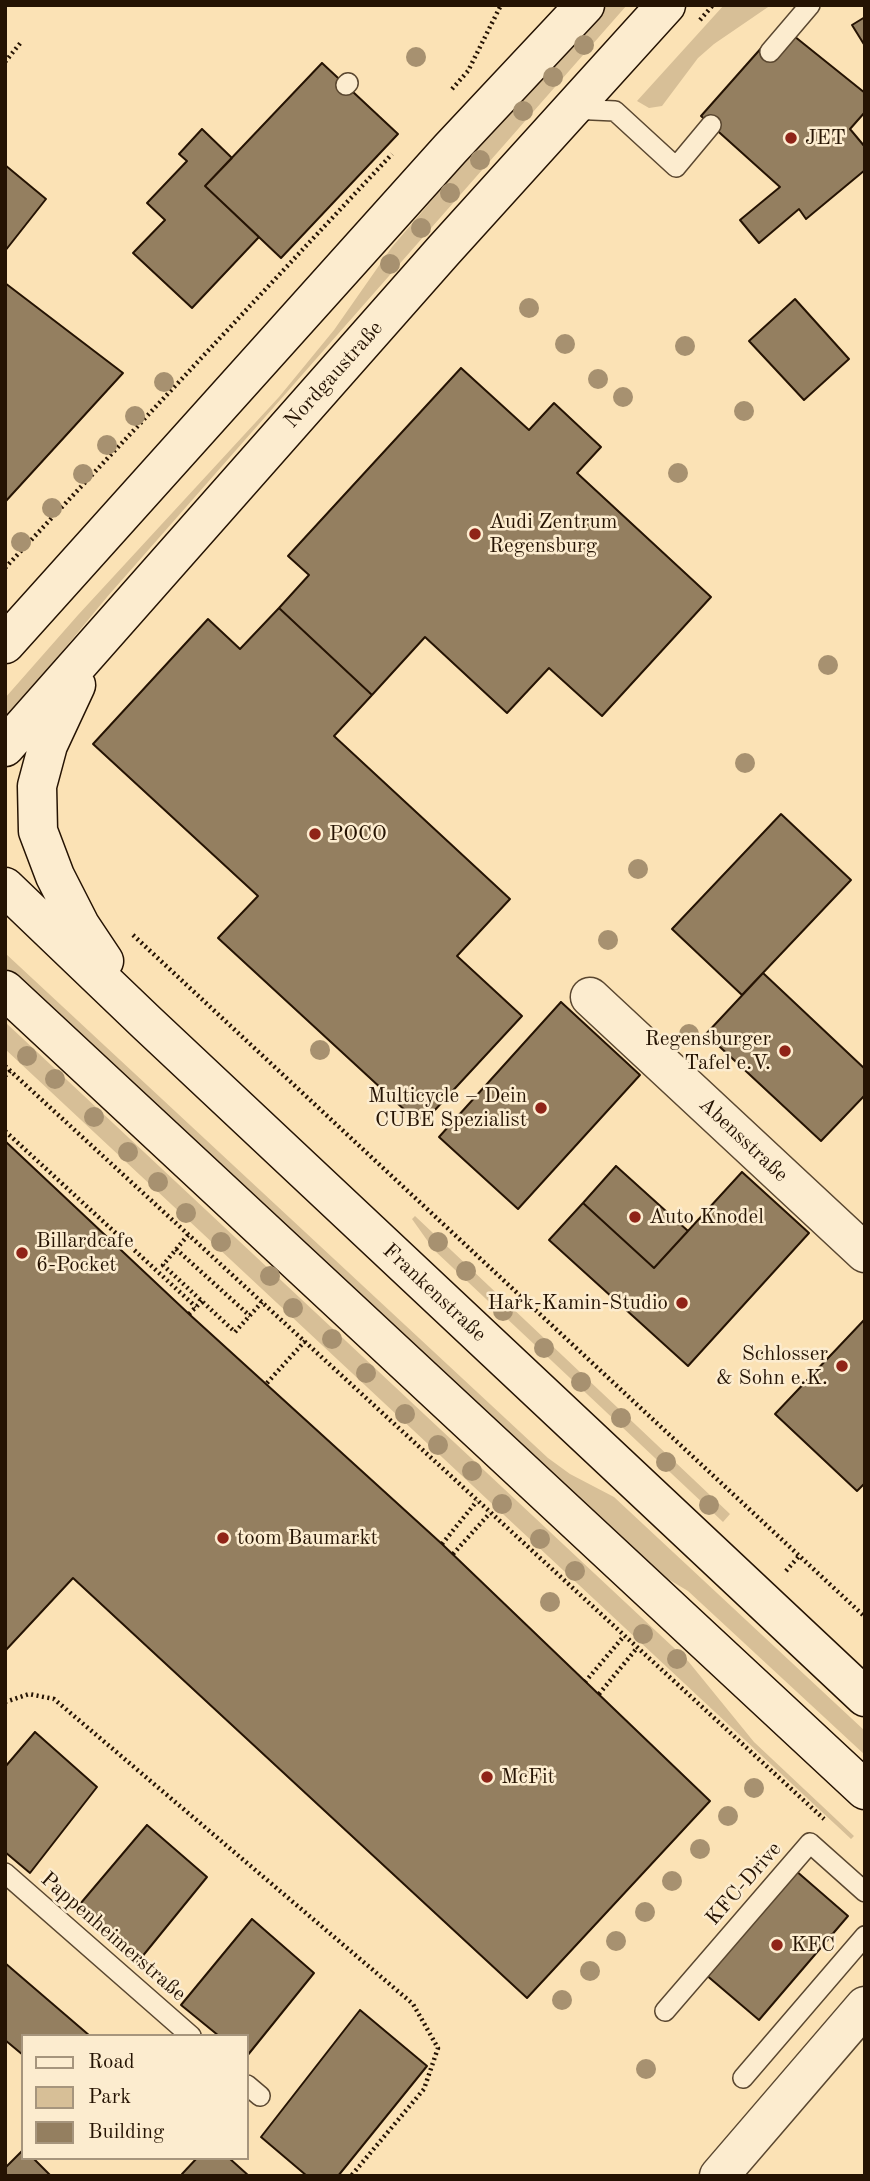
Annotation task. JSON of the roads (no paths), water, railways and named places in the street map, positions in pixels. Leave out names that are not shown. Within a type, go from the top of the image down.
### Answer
[{"type":"main road","points":[[5,644],[387,218],[585,5]]},
{"type":"main road","name":"Nordgaustraße","points":[[5,747],[570,109],[678,17]]},
{"type":"main road","points":[[95,643],[48,745],[37,786],[38,831],[55,876],[80,925],[147,1023]]},
{"type":"main road","name":"Frankenstraße","points":[[5,887],[865,1697]]},
{"type":"main road","points":[[5,990],[865,1790]]},
{"type":"main road","name":"Abensstraße","points":[[590,997],[865,1253]]},
{"type":"main road","points":[[719,2176],[865,2006]]},
{"type":"lane","points":[[770,52],[810,5]]},
{"type":"lane","points":[[570,109],[615,111],[676,167],[711,125]]},
{"type":"lane","name":"KFC-Drive","points":[[665,2011],[810,1843],[865,1892]]},
{"type":"lane","name":"Pappenheimerstraße","points":[[5,1873],[189,2034]]},
{"type":"lane","points":[[743,2078],[865,1936]]},
{"type":"place","name":"JET","points":[[791,138]]},
{"type":"place","name":"Audi Zentrum Regensburg","points":[[475,534]]},
{"type":"place","name":"POCO","points":[[315,834]]},
{"type":"place","name":"Regensburger Tafel e.V.","points":[[785,1051]]},
{"type":"place","name":"Multicycle – Dein CUBE Spezialist","points":[[541,1108]]},
{"type":"place","name":"Auto Knodel","points":[[635,1217]]},
{"type":"place","name":"Billardcafe 6-Pocket","points":[[22,1253]]},
{"type":"place","name":"Hark-Kamin-Studio","points":[[682,1303]]},
{"type":"place","name":"Schlosser & Sohn e.K.","points":[[842,1366]]},
{"type":"place","name":"toom Baumarkt","points":[[223,1538]]},
{"type":"place","name":"McFit","points":[[487,1777]]},
{"type":"place","name":"KFC","points":[[777,1945]]}]
